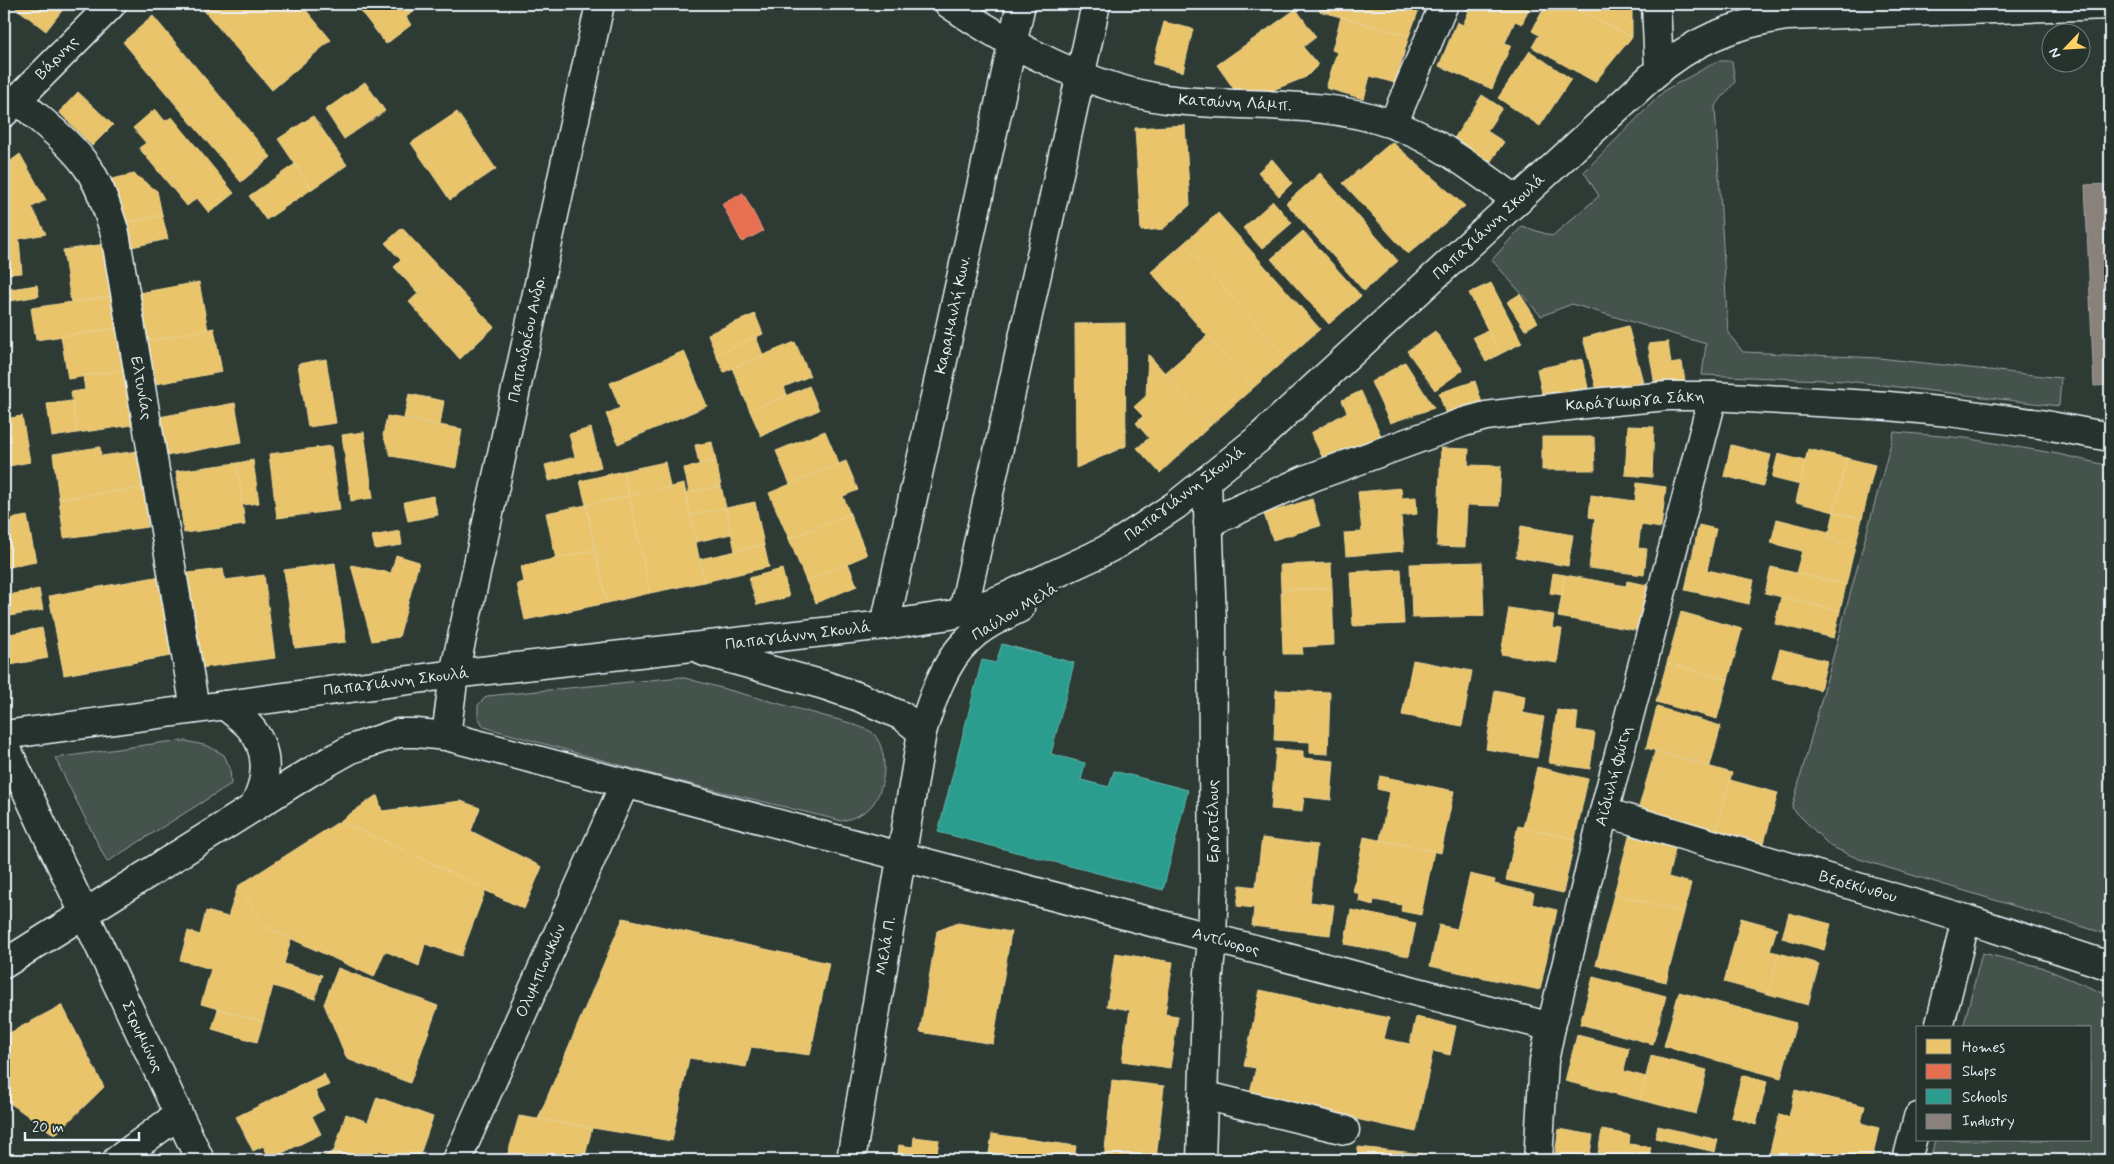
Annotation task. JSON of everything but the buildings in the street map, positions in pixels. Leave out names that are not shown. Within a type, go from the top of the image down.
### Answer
[{"type":"street","name":"Βάρνης","points":[[11,107],[112,4]]},
{"type":"street","name":"Παπανδρέου Ανδρ.","points":[[446,736],[454,674],[600,4]]},
{"type":"street","name":"Κατσώνη Λάμπ.","points":[[949,4],[1013,43],[1081,75],[1130,92],[1168,99],[1310,107],[1358,115],[1393,124],[1447,152],[1518,201]]},
{"type":"street","name":"Καραμανλή Κων.","points":[[885,625],[1021,4]]},
{"type":"street","points":[[963,612],[1096,4]]},
{"type":"street","points":[[1393,124],[1444,4]]},
{"type":"street","points":[[1656,4],[1660,69]]},
{"type":"street","name":"Παπαγιάννη Σκουλά","points":[[4,735],[454,674],[885,625],[950,616],[1001,599],[1094,556],[1144,527],[1207,481],[1258,439],[1660,69],[1708,37],[1749,23],[1787,16],[1879,8],[2110,6]]},
{"type":"street","name":"Ελτυνίας","points":[[11,107],[79,156],[100,191],[115,233],[195,709]]},
{"type":"street","name":"Καράγιωργα Σάκη","points":[[1208,523],[1308,479],[1406,442],[1479,418],[1533,409],[1632,399],[1713,396],[1888,406],[2040,424],[2110,437]]},
{"type":"street","name":"Αϊδινλή Φώτη","points":[[1538,1160],[1544,1061],[1551,1027],[1604,812],[1713,396]]},
{"type":"street","name":"Εργοτέλους","points":[[1202,1160],[1206,1008],[1212,938],[1212,624],[1207,481]]},
{"type":"street","name":"Παύλου Μελά","points":[[922,732],[941,680],[955,656],[968,639],[992,622],[1056,589],[1083,568],[1094,556]]},
{"type":"street","points":[[691,648],[824,685],[859,697],[902,716],[922,732]]},
{"type":"street","points":[[224,705],[249,726],[261,748],[266,770],[265,777],[262,792],[252,808]]},
{"type":"street","name":"Μελά Π.","points":[[851,1160],[922,732]]},
{"type":"street","name":"Αντίνορος","points":[[4,964],[84,912],[310,772],[364,743],[398,733],[417,733],[446,736],[1551,1027]]},
{"type":"street","name":"Στρυμώνος","points":[[4,743],[200,1160]]},
{"type":"street","name":"Ολυμπιονικών","points":[[457,1160],[625,783]]},
{"type":"street","name":"Βερεκύνθου","points":[[1604,812],[1966,919],[2110,966]]},
{"type":"street","points":[[1939,1026],[1966,919]]},
{"type":"street","points":[[1203,1095],[1345,1130]]},
{"type":"street","points":[[116,1160],[178,1115]]},
{"type":"street","points":[[1907,1160],[1916,1125]]},
{"type":"shaded area","points":[[1718,61],[1732,61],[1735,82],[1715,106],[1728,333],[1743,352],[1879,358],[2061,378],[2059,406],[1847,381],[1702,375],[1706,344],[1572,304],[1541,316],[1492,260],[1522,226],[1552,236],[1599,196],[1584,172],[1665,90]]},
{"type":"shaded area","points":[[1894,432],[1965,438],[2058,454],[2110,466],[2110,935],[1859,859],[1830,846],[1792,808]]},
{"type":"shaded area","points":[[681,677],[850,723],[872,732],[879,742],[884,760],[881,788],[873,804],[863,813],[842,821],[666,778],[484,727],[478,717],[478,705],[487,696]]},
{"type":"shaded area","points":[[186,741],[208,746],[224,755],[230,768],[231,784],[107,862],[55,758],[166,742]]},
{"type":"shaded area","points":[[1982,953],[2041,967],[2110,996],[2110,1160],[1930,1160],[1934,1142],[2092,1142],[2092,1026],[1964,1026]]}]
